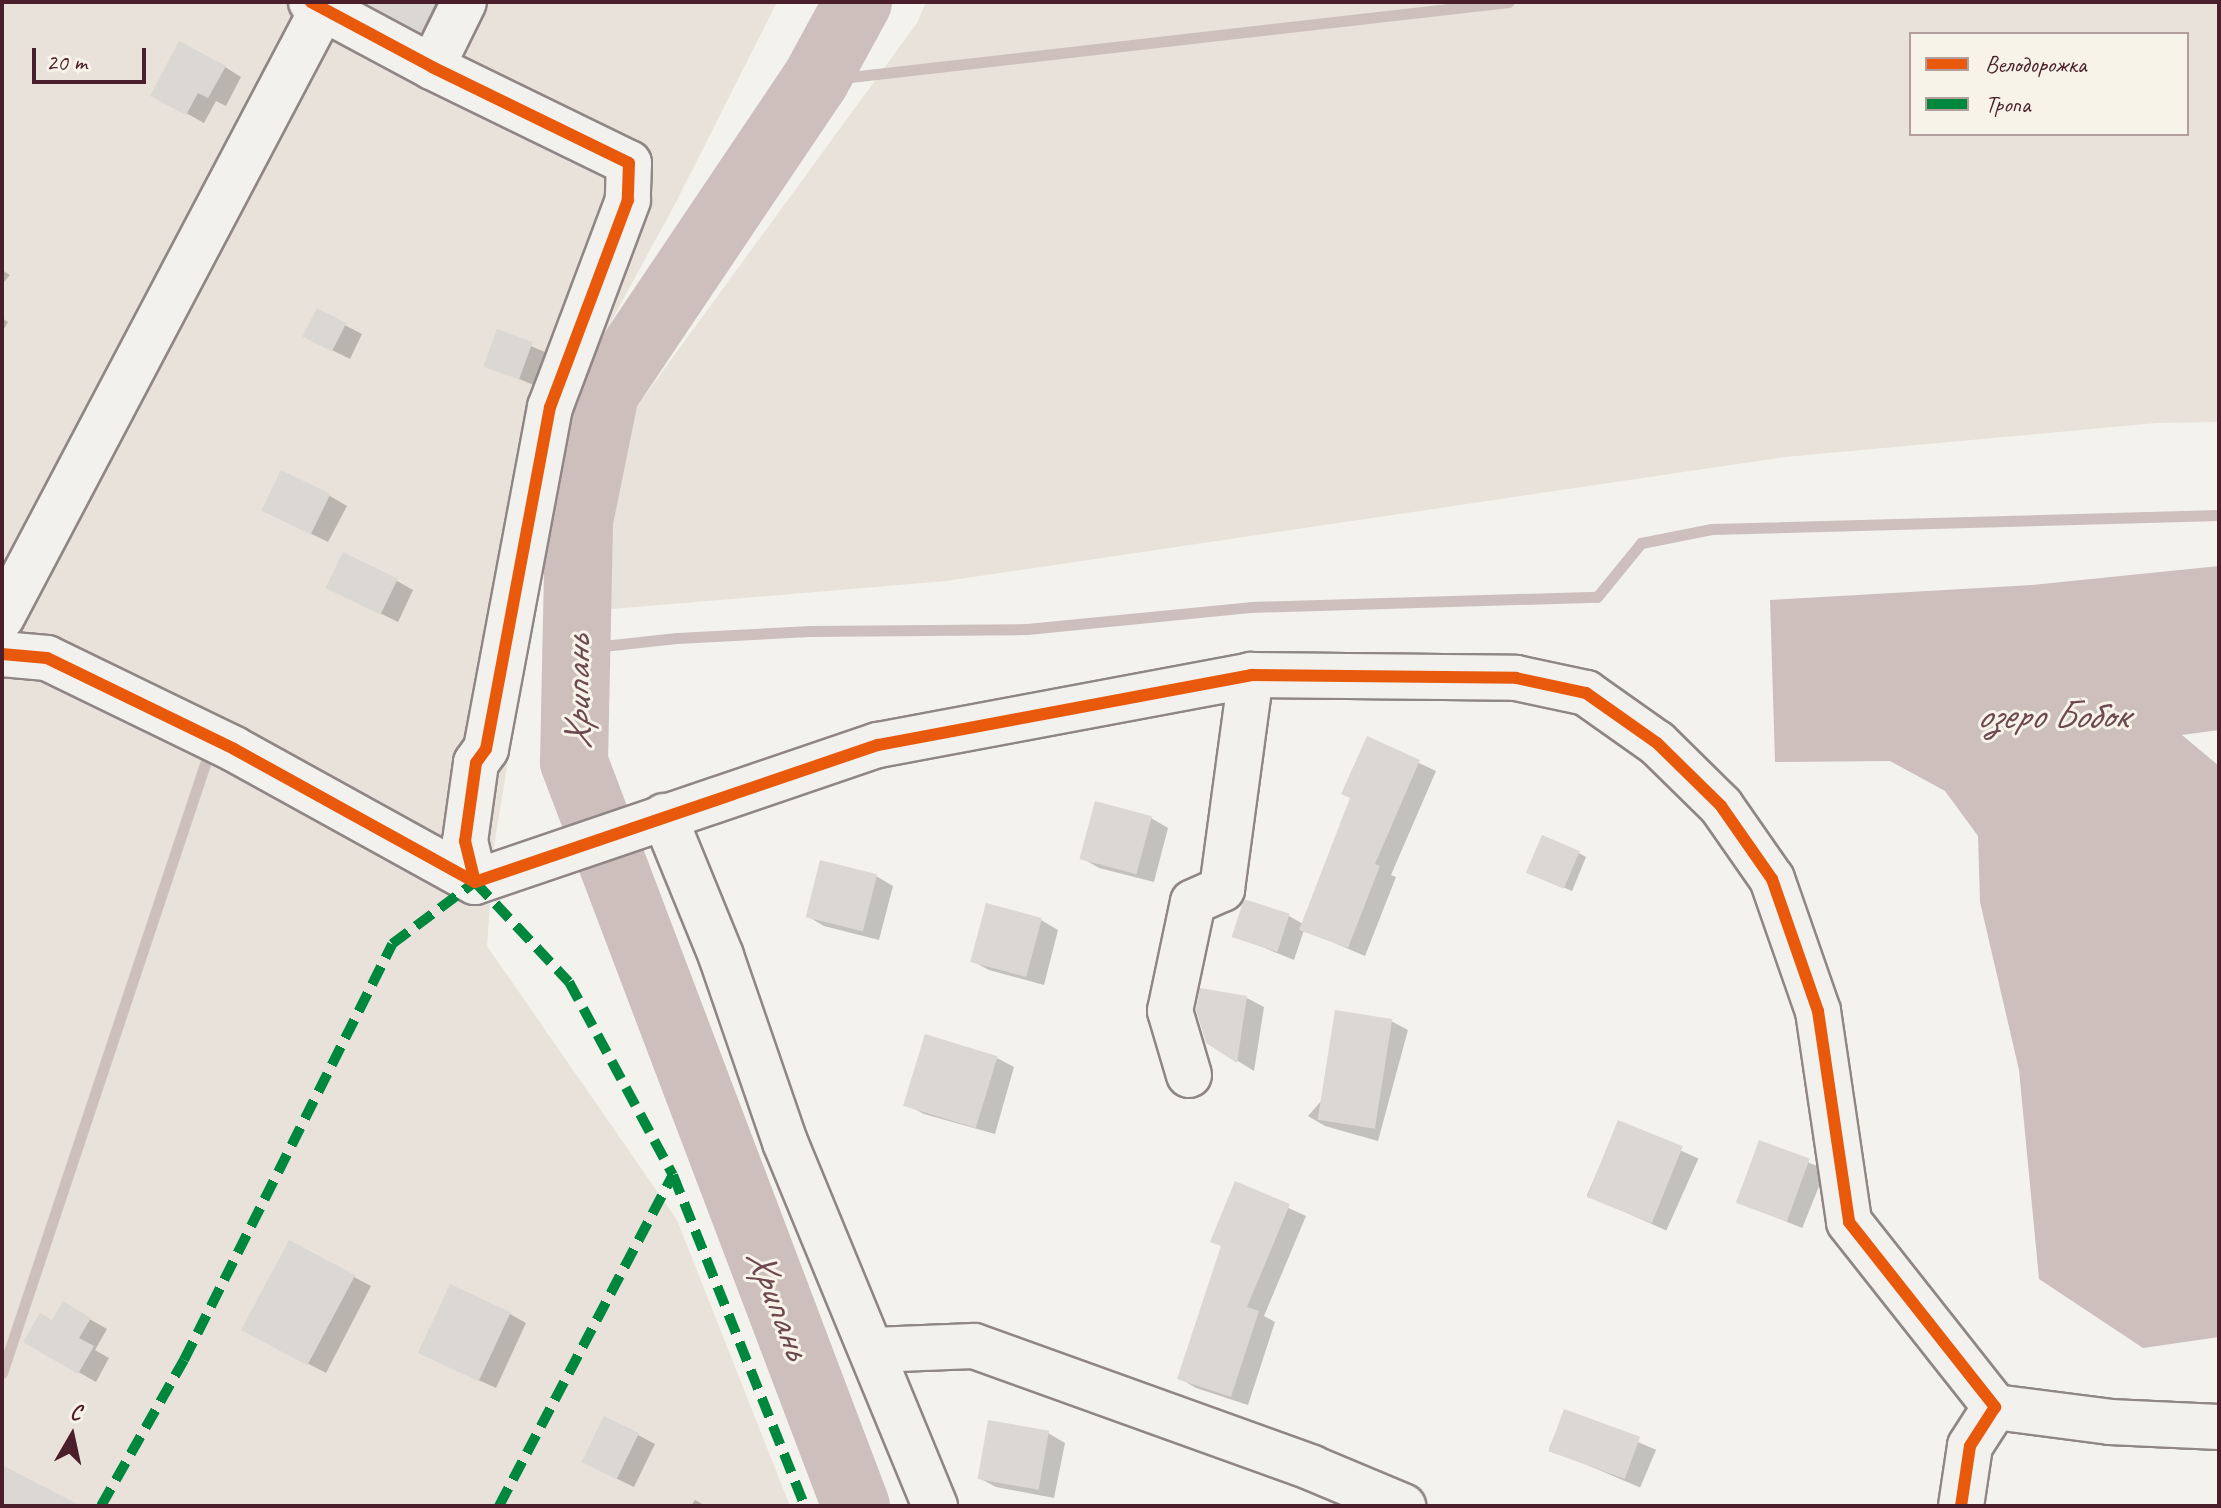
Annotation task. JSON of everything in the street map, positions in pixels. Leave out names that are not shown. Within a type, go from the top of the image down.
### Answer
[{"type":"street","points":[[432,67],[464,2]]},
{"type":"street","points":[[475,882],[465,841],[476,763],[486,749],[550,407],[628,200],[629,163],[432,67],[317,5],[3,640],[221,742],[475,882],[878,745],[1251,675],[1516,678],[1586,693],[1657,743],[1721,806],[1772,879],[1818,1011],[1849,1222],[1995,1407],[2110,1422],[2219,1427]]},
{"type":"street","points":[[1189,1075],[1170,1011],[1193,902],[1222,889],[1251,675]]},
{"type":"street","points":[[645,824],[721,956],[785,1142],[935,1506]]},
{"type":"street","points":[[873,1350],[974,1346],[1312,1468],[1403,1506]]},
{"type":"street","points":[[1961,1506],[1970,1446],[1995,1407]]},
{"type":"shaded area","points":[[2,2],[777,2],[674,206],[567,402],[494,846],[487,946],[677,1220],[790,1506],[2,1506]]},
{"type":"shaded area","points":[[926,2],[2219,2],[2219,422],[2157,423],[1785,457],[946,581],[599,610],[619,431],[917,23]]},
{"type":"water","name":"озеро Бобок","points":[[2219,566],[2219,730],[2182,735],[2219,766],[2219,1337],[2143,1348],[2039,1279],[2019,1070],[1980,902],[1978,836],[1945,791],[1890,761],[1775,762],[1770,600],[2032,585]]},
{"type":"building","points":[[364,2],[436,2],[421,33]]},
{"type":"building","points":[[179,41],[226,66],[208,98],[198,93],[186,115],[150,96]]},
{"type":"building","points":[[317,308],[346,323],[332,351],[302,337]]},
{"type":"building","points":[[497,329],[533,342],[519,380],[483,367]]},
{"type":"building","points":[[281,470],[330,494],[311,535],[261,510]]},
{"type":"building","points":[[343,552],[398,579],[380,615],[325,588]]},
{"type":"building","points":[[1367,736],[1420,760],[1375,864],[1380,866],[1348,948],[1299,930],[1350,798],[1341,794]]},
{"type":"building","points":[[1095,801],[1152,816],[1136,874],[1079,859]]},
{"type":"building","points":[[1542,835],[1580,851],[1564,889],[1526,873]]},
{"type":"building","points":[[820,860],[877,874],[863,932],[806,917]]},
{"type":"building","points":[[1244,899],[1290,914],[1277,952],[1232,937]]},
{"type":"building","points":[[986,903],[1042,918],[1026,977],[970,962]]},
{"type":"building","points":[[1200,988],[1247,996],[1237,1063],[1206,1043],[1196,1010]]},
{"type":"building","points":[[1335,1010],[1392,1019],[1375,1129],[1318,1120]]},
{"type":"building","points":[[925,1034],[998,1056],[976,1128],[903,1106]]},
{"type":"building","points":[[1618,1120],[1683,1146],[1652,1223],[1587,1197]]},
{"type":"building","points":[[1759,1140],[1810,1158],[1787,1221],[1736,1203]]},
{"type":"building","points":[[1235,1181],[1290,1204],[1247,1307],[1259,1311],[1231,1397],[1177,1379],[1221,1246],[1210,1242]]},
{"type":"building","points":[[289,1240],[355,1275],[307,1365],[241,1330]]},
{"type":"building","points":[[450,1284],[511,1312],[479,1381],[418,1353]]},
{"type":"building","points":[[63,1301],[91,1318],[79,1338],[94,1346],[78,1374],[23,1342],[40,1313],[52,1320]]},
{"type":"building","points":[[1564,1409],[1640,1437],[1625,1479],[1549,1451]]},
{"type":"building","points":[[604,1416],[639,1433],[617,1479],[582,1462]]},
{"type":"building","points":[[988,1420],[1049,1431],[1039,1490],[978,1479]]},
{"type":"building","points":[[2,1465],[81,1506],[2,1506]]},
{"type":"waterway","name":"Хрипань","points":[[856,1506],[574,762],[579,521],[605,393],[815,81],[858,2]]},
{"type":"waterway","points":[[815,81],[1509,2]]},
{"type":"waterway","points":[[575,644],[603,646],[677,638],[810,631],[1027,629],[1250,607],[1597,597],[1641,543],[1712,529],[2219,515]]},
{"type":"waterway","points":[[2,1373],[205,764]]},
{"type":"marked path","points":[[101,1506],[184,1360],[392,944],[475,882],[569,982],[673,1175],[805,1506]]},
{"type":"marked path","points":[[499,1506],[673,1175]]},
{"type":"cycle path","points":[[311,2],[432,67],[629,163],[628,200],[550,407],[486,749],[476,763],[465,841],[475,882]]},
{"type":"cycle path","points":[[2,654],[47,658],[234,749],[475,882],[878,745],[1251,675],[1516,678],[1586,693],[1657,743],[1721,806],[1772,879],[1818,1011],[1849,1222],[1995,1407],[1970,1446],[1961,1506]]}]
